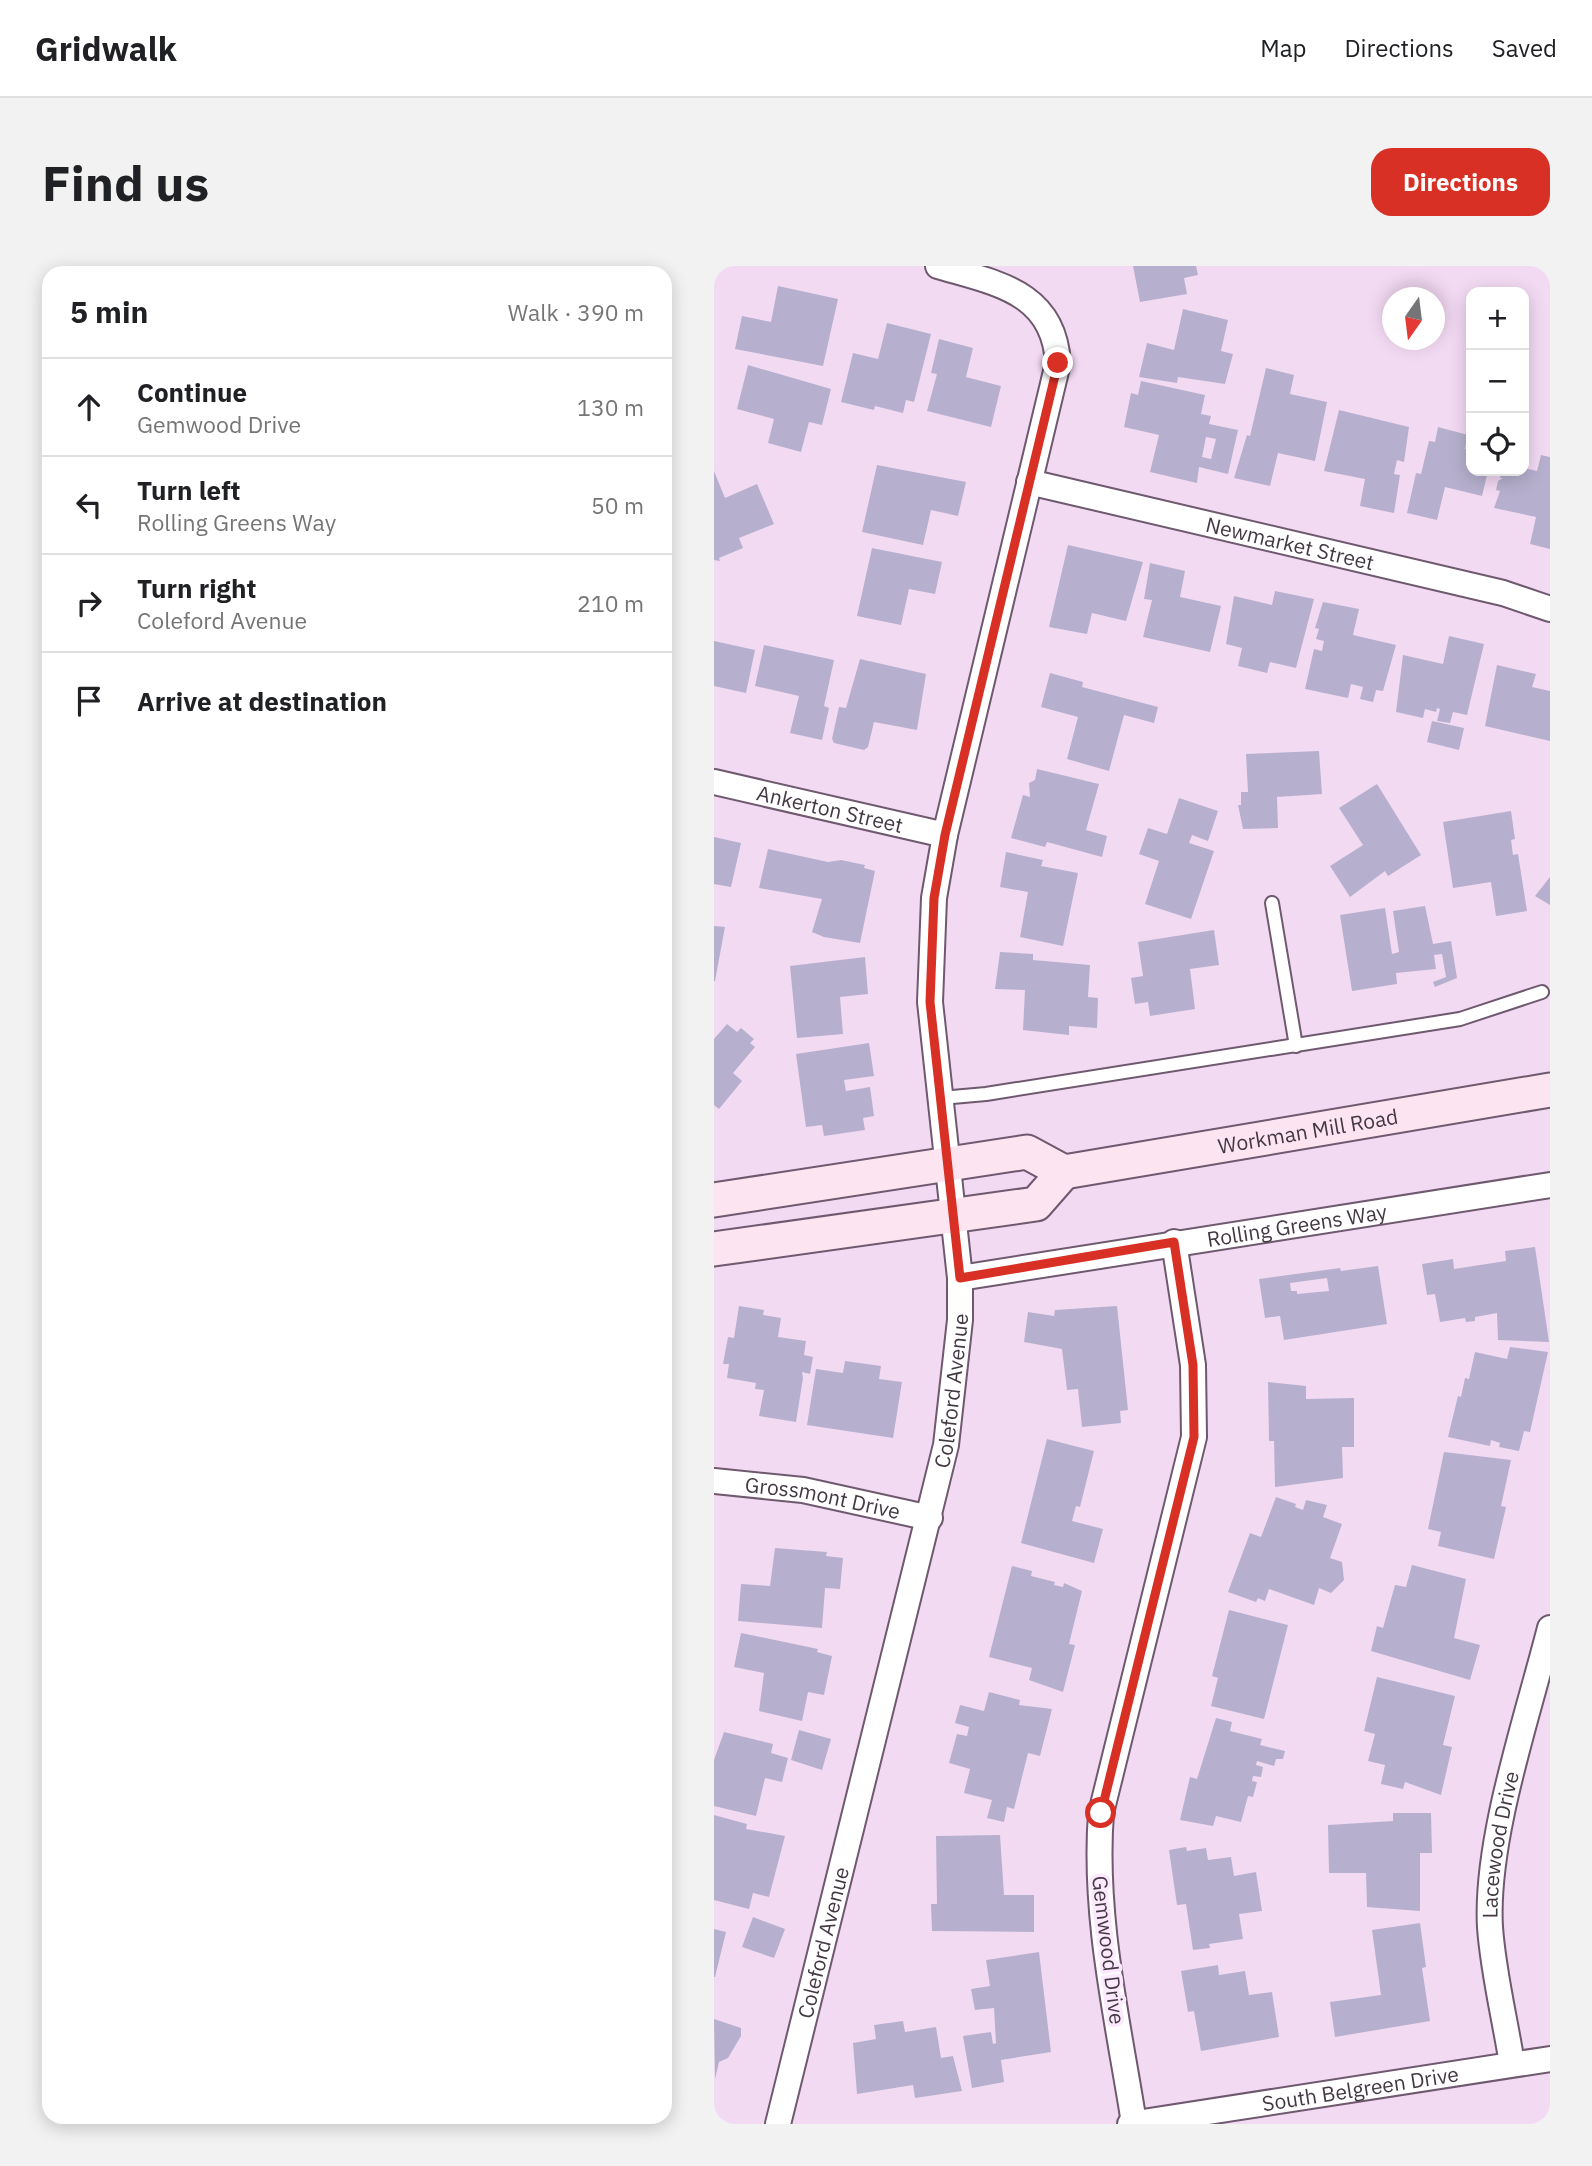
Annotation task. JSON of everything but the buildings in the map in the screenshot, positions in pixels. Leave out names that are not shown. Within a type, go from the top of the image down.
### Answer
[{"type":"main road","name":"Workman Mill Road","points":[[1064,1172],[1550,1090]]},
{"type":"main road","points":[[714,1200],[1027,1152],[1064,1172],[1036,1204],[714,1249]]},
{"type":"street","name":"Coleford Avenue","points":[[778,2124],[946,1445],[954,1384],[960,1278],[930,1002],[934,898],[945,835],[1058,363],[1057,341],[1046,320],[1028,298],[1002,285],[938,266]]},
{"type":"street","name":"Newmarket Street","points":[[1029,482],[1503,593],[1550,609]]},
{"type":"street","name":"Ankerton Street","points":[[714,782],[945,835]]},
{"type":"street","name":"Rolling Greens Way","points":[[960,1278],[1174,1242],[1550,1185]]},
{"type":"street","name":"Gemwood Drive","points":[[1132,2124],[1102,1917],[1098,1847],[1101,1813],[1194,1437],[1193,1365],[1174,1242]]},
{"type":"street","name":"Grossmont Drive","points":[[714,1481],[803,1490],[930,1518]]},
{"type":"street","name":"Lacewood Drive","points":[[1513,2064],[1490,1927],[1493,1874],[1505,1806],[1550,1628]]},
{"type":"street","name":"South Belgreen Drive","points":[[1132,2124],[1550,2059]]},
{"type":"lane","points":[[1272,903],[1296,1046]]},
{"type":"lane","points":[[941,1098],[1460,1019],[1542,992]]},
{"type":"route","points":[[1058,363],[945,835],[934,898],[930,1002],[960,1278],[1174,1242],[1193,1365],[1194,1437],[1187,1477],[1101,1813]]}]
